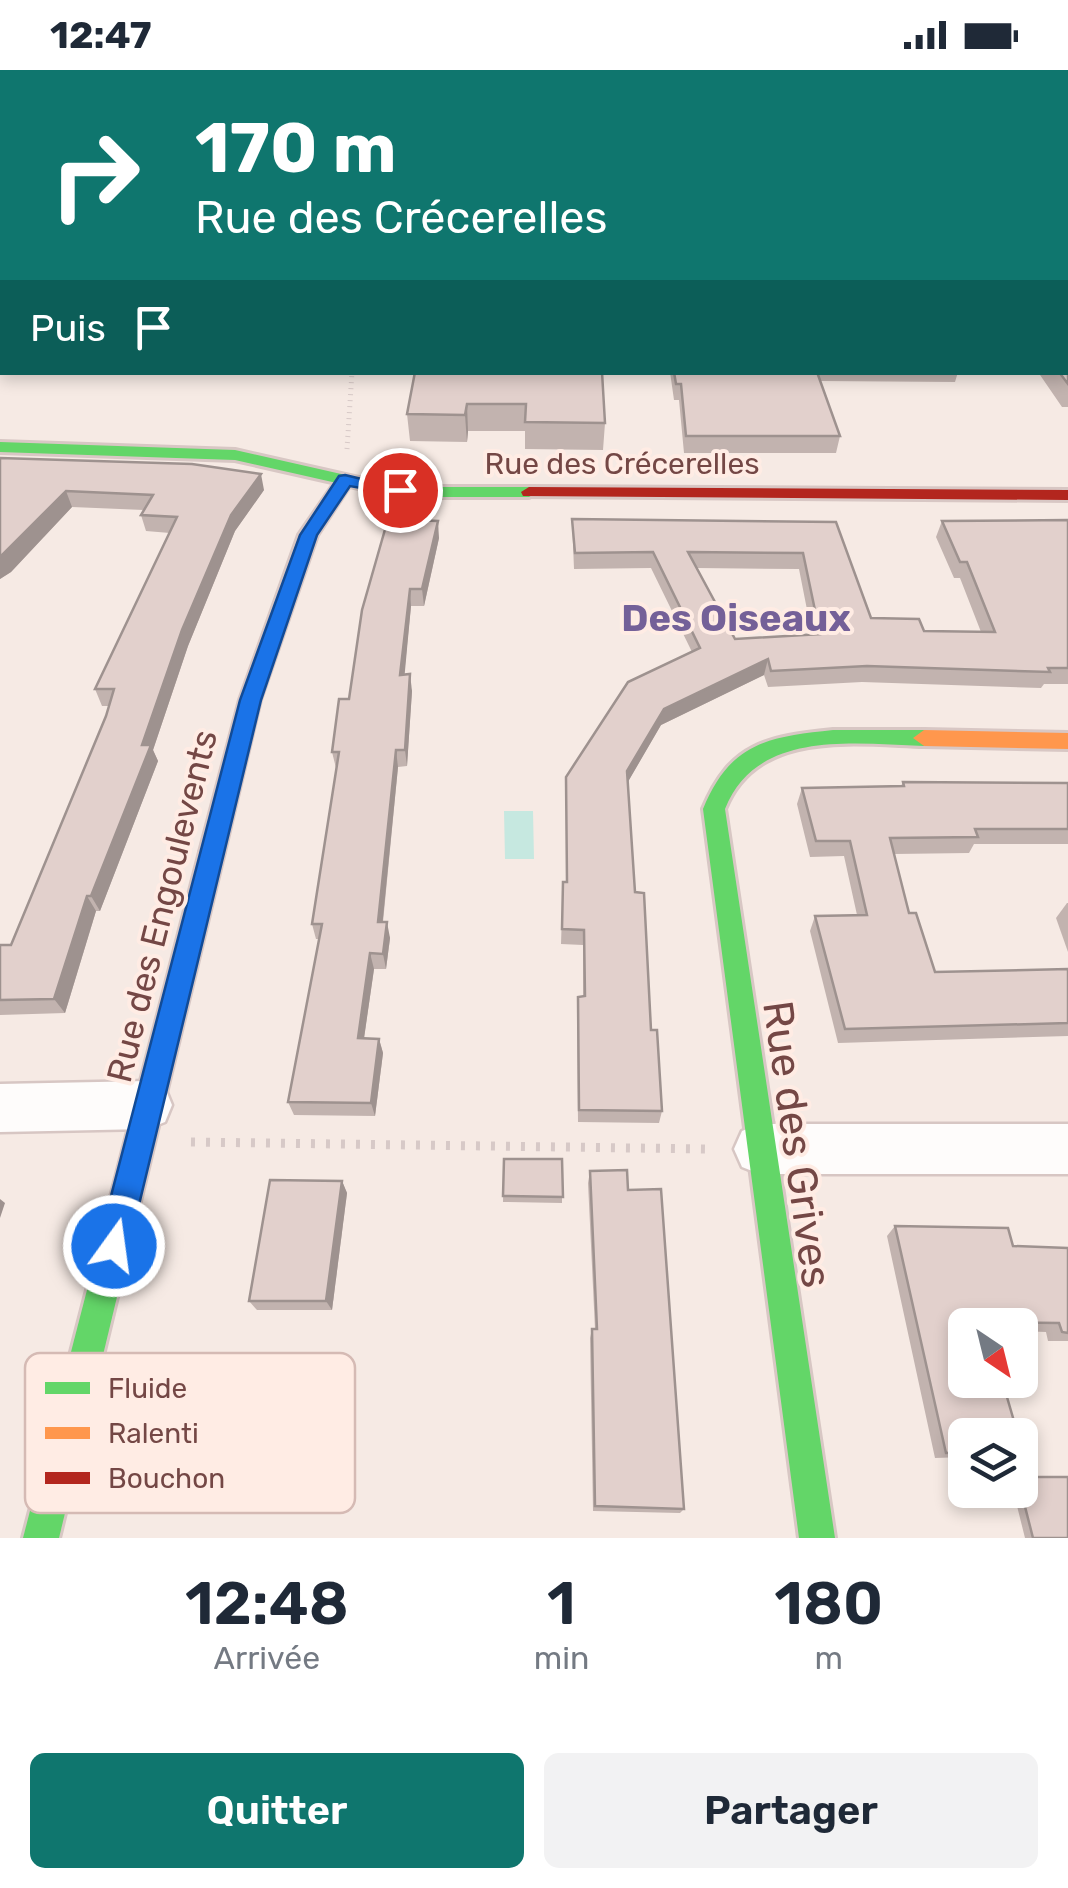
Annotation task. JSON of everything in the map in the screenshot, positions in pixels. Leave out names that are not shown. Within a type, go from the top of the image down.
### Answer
[{"type":"street","name":"Rue des Crécerelles","points":[[0,446],[236,455],[345,480],[448,493],[1068,495]]},
{"type":"street","name":"Rue des Engoulevents","points":[[86,1353],[250,700],[308,535],[345,480]]},
{"type":"street","name":"Rue des Grives","points":[[818,1538],[760,1149],[714,798],[734,766],[767,748],[811,740],[1068,741]]},
{"type":"street","points":[[0,1108],[143,1123]]},
{"type":"street","points":[[760,1149],[1068,1149]]},
{"type":"street","name":"Rue des Engoulevents","points":[[41,1538],[47,1513]]},
{"type":"path","points":[[345,480],[352,375]]},
{"type":"path","points":[[143,1123],[760,1149]]},
{"type":"water","points":[[504,811],[533,811],[534,859],[505,859]]},
{"type":"building","points":[[414,375],[602,375],[605,423],[525,422],[526,404],[467,404],[465,415],[407,414]]},
{"type":"building","points":[[674,375],[818,375],[840,436],[686,436],[681,384],[676,384]]},
{"type":"building","points":[[0,458],[192,464],[261,474],[231,515],[182,630],[142,745],[151,745],[91,896],[87,896],[54,999],[0,1000],[0,945],[11,945],[106,716],[114,689],[95,689],[177,517],[141,515],[153,495],[66,491],[0,557]]},
{"type":"building","points":[[388,519],[438,521],[422,589],[410,589],[400,675],[410,674],[405,750],[396,750],[378,922],[387,922],[383,954],[370,953],[358,1038],[379,1039],[371,1103],[288,1102],[322,924],[312,924],[339,752],[332,752],[339,699],[349,699],[362,610]]},
{"type":"building","points":[[572,519],[836,522],[871,618],[919,619],[924,631],[995,632],[967,562],[960,562],[942,521],[1068,520],[1068,668],[1048,668],[1050,672],[867,666],[771,671],[768,659],[664,709],[627,771],[635,892],[644,893],[651,1030],[657,1030],[662,1111],[579,1110],[578,997],[585,996],[584,930],[562,929],[563,882],[567,882],[566,777],[628,682],[700,648],[653,552],[575,553]],"holes":[[[688,552],[803,553],[820,634],[735,639]]]},
{"type":"building","points":[[903,782],[1068,783],[1068,829],[975,829],[978,837],[890,838],[909,913],[916,913],[935,972],[1068,969],[1068,1023],[845,1029],[815,916],[867,915],[850,841],[816,841],[802,788],[904,786]]},
{"type":"building","points":[[504,1159],[562,1159],[563,1197],[503,1196]]},
{"type":"building","points":[[627,1170],[628,1190],[661,1189],[684,1509],[595,1506],[592,1329],[597,1329],[590,1171]]},
{"type":"building","points":[[270,1180],[342,1181],[326,1301],[249,1301]]},
{"type":"building","points":[[895,1226],[1008,1228],[1013,1246],[1068,1248],[1068,1333],[1062,1332],[1059,1323],[1038,1323],[1038,1308],[948,1308],[948,1398],[1007,1398],[1013,1418],[948,1418],[946,1453]]},
{"type":"building","points":[[1038,1477],[1068,1477],[1068,1538],[1033,1538],[1025,1508],[1038,1508]]},
{"type":"traffic: fast","points":[[0,447],[235,455],[372,486],[431,492],[529,492]]},
{"type":"traffic: fast","points":[[817,1538],[714,809],[725,781],[745,761],[770,748],[833,737],[924,738]]},
{"type":"traffic: fast","points":[[87,1353],[212,852]]},
{"type":"traffic: fast","points":[[41,1538],[47,1513]]},
{"type":"traffic: slow","points":[[212,852],[250,700],[308,535],[345,480]]},
{"type":"traffic: slow","points":[[924,738],[1068,741]]},
{"type":"traffic: jam","points":[[529,492],[1068,495]]},
{"type":"district","name":"Des Oiseaux","points":[[736,618]]},
{"type":"route","points":[[114,1246],[250,700],[308,535],[345,480],[400,490]]}]
